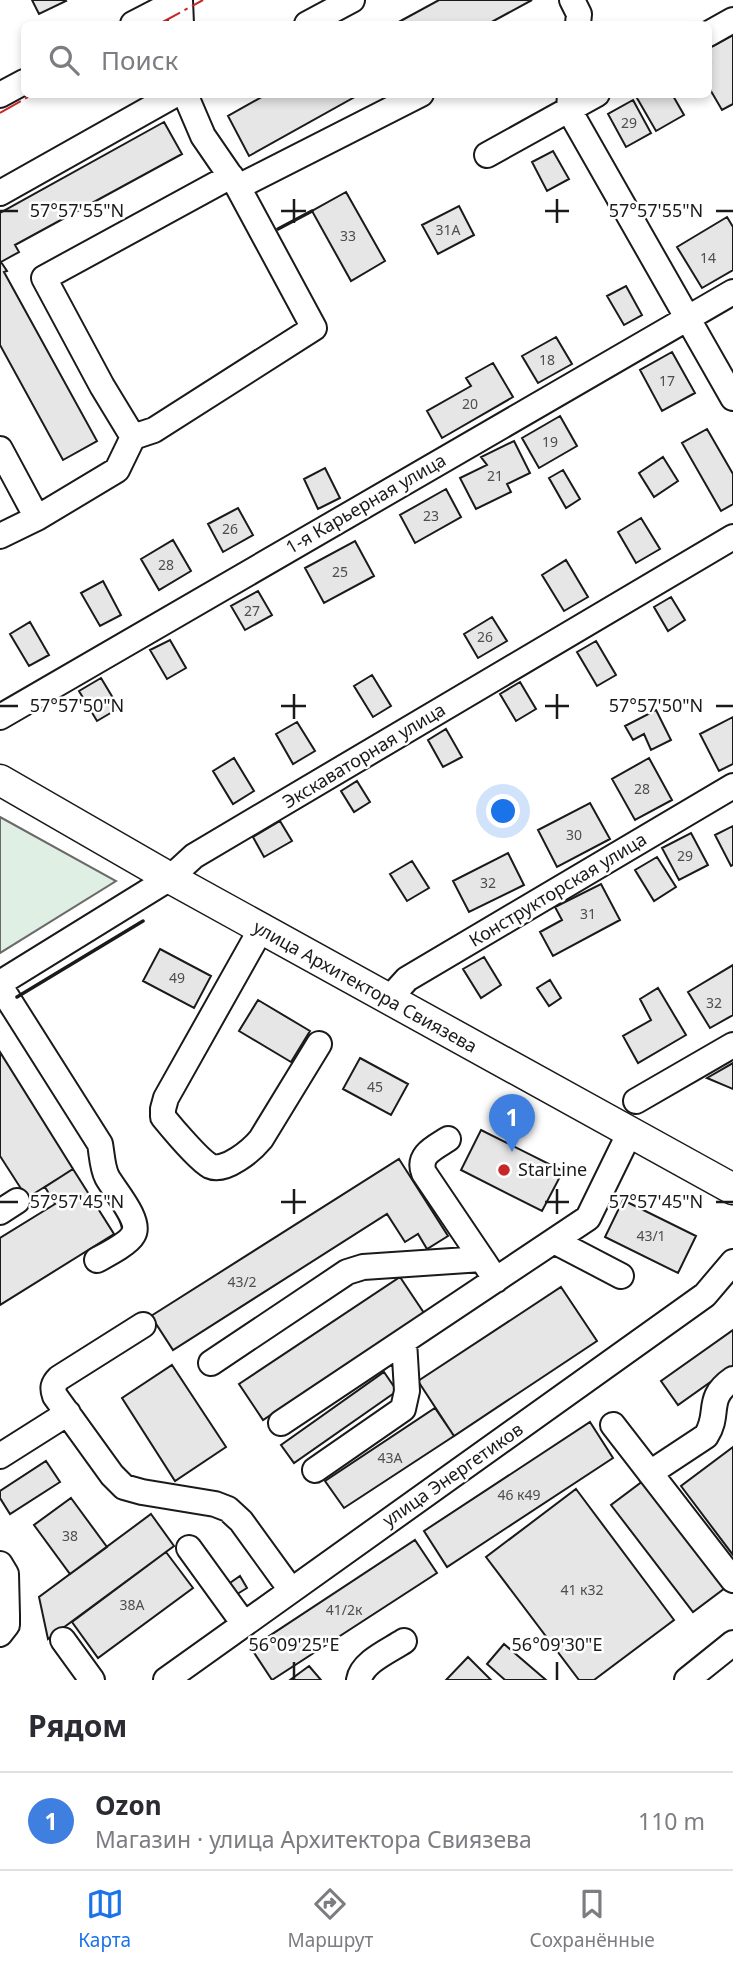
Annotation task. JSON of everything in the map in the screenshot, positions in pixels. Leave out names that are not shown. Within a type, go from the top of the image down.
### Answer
[{"type":"main road","name":"улица Архитектора Свиязева","points":[[0,780],[388,1000],[733,1189]]},
{"type":"street","points":[[139,21],[180,0],[181,21]]},
{"type":"street","points":[[313,21],[352,0]]},
{"type":"street","points":[[712,32],[733,20]]},
{"type":"street","points":[[0,95],[21,84]]},
{"type":"street","points":[[0,193],[169,98]]},
{"type":"street","points":[[0,536],[37,518],[117,470],[132,437],[154,430],[314,328],[234,182],[203,136],[188,98]]},
{"type":"street","points":[[132,437],[44,278],[234,182],[412,98]]},
{"type":"street","points":[[487,155],[570,102],[733,398]]},
{"type":"street","name":"1-я Карьерная улица","points":[[0,717],[733,292]]},
{"type":"street","points":[[0,449],[37,518]]},
{"type":"street","name":"Экскаваторная улица","points":[[0,984],[170,878],[194,856],[733,537]]},
{"type":"street","name":"Конструкторская улица","points":[[388,1000],[407,979],[733,786]]},
{"type":"street","points":[[261,929],[166,1098],[163,1118],[206,1163],[218,1168],[225,1166],[254,1147],[261,1139],[319,1044]]},
{"type":"street","points":[[0,984],[100,1144],[105,1174],[133,1217],[135,1234],[97,1261]]},
{"type":"street","points":[[636,1101],[733,1045]]},
{"type":"street","points":[[281,1423],[588,1218],[630,1132]]},
{"type":"street","points":[[448,1139],[422,1158],[424,1173],[496,1280]]},
{"type":"street","points":[[554,1241],[621,1276]]},
{"type":"street","points":[[211,1363],[347,1272],[363,1267],[482,1259]]},
{"type":"street","name":"улица Энергетиков","points":[[166,1680],[705,1295],[733,1262]]},
{"type":"street","points":[[143,1325],[59,1378],[54,1384],[55,1396],[112,1475],[124,1487],[215,1504],[228,1509],[241,1521],[291,1590]]},
{"type":"street","points":[[314,1470],[403,1409],[407,1391],[404,1341]]},
{"type":"street","points":[[650,1473],[705,1436],[709,1430],[716,1395],[720,1388],[733,1379]]},
{"type":"street","points":[[0,1456],[68,1413]]},
{"type":"street","points":[[613,1424],[733,1580]]},
{"type":"street","points":[[189,1548],[244,1624]]},
{"type":"street","points":[[0,1564],[6,1574],[8,1615],[0,1634]]},
{"type":"street","points":[[63,1640],[92,1680]]},
{"type":"street","points":[[359,1680],[359,1675],[367,1666],[404,1641]]},
{"type":"street","points":[[687,1680],[733,1643]]},
{"type":"green space","points":[[0,817],[116,881],[0,953]]},
{"type":"building","points":[[32,0],[65,0],[66,1],[39,14]]},
{"type":"building","points":[[439,0],[532,0],[494,21],[400,21]]},
{"type":"building","points":[[733,35],[733,104],[722,110],[712,93],[712,47]]},
{"type":"building","points":[[260,98],[353,98],[249,156],[228,116]]},
{"type":"building","points":[[637,98],[674,98],[684,115],[656,131]]},
{"type":"building","points":[[633,100],[651,133],[626,147],[608,114]]},
{"type":"building","points":[[164,122],[182,154],[15,245],[19,252],[1,262],[97,441],[63,460],[0,345],[0,213]]},
{"type":"building","points":[[553,151],[569,179],[547,191],[532,162]]},
{"type":"building","points":[[346,192],[385,261],[351,281],[312,211]]},
{"type":"building","points":[[459,206],[474,235],[438,254],[422,225]]},
{"type":"building","points":[[727,217],[733,227],[733,270],[702,288],[677,247]]},
{"type":"building","points":[[626,286],[642,315],[624,325],[607,296]]},
{"type":"building","points":[[556,337],[572,364],[538,383],[522,356]]},
{"type":"building","points":[[672,352],[695,393],[662,411],[640,370]]},
{"type":"building","points":[[493,363],[513,397],[442,438],[427,411],[471,386],[466,378]]},
{"type":"building","points":[[560,416],[577,446],[539,468],[522,438]]},
{"type":"building","points":[[707,429],[733,474],[733,504],[721,511],[682,443]]},
{"type":"building","points":[[514,441],[530,473],[507,484],[511,492],[476,509],[460,478],[487,465],[481,457]]},
{"type":"building","points":[[663,457],[678,481],[654,497],[639,473]]},
{"type":"building","points":[[325,468],[340,498],[318,509],[304,479]]},
{"type":"building","points":[[563,470],[580,499],[566,508],[549,478]]},
{"type":"building","points":[[446,489],[461,517],[415,543],[400,515]]},
{"type":"building","points":[[238,508],[253,535],[223,552],[208,524]]},
{"type":"building","points":[[641,518],[660,549],[636,563],[618,532]]},
{"type":"building","points":[[173,540],[191,571],[159,590],[141,559]]},
{"type":"building","points":[[355,541],[374,576],[324,603],[305,568]]},
{"type":"building","points":[[566,560],[588,597],[564,611],[542,575]]},
{"type":"building","points":[[103,581],[121,615],[100,626],[81,593]]},
{"type":"building","points":[[258,591],[272,615],[245,630],[231,606]]},
{"type":"building","points":[[671,597],[685,620],[668,631],[654,607]]},
{"type":"building","points":[[492,617],[507,641],[478,658],[464,634]]},
{"type":"building","points":[[30,622],[49,655],[29,666],[10,634]]},
{"type":"building","points":[[170,640],[186,668],[167,679],[150,650]]},
{"type":"building","points":[[596,641],[616,675],[597,686],[577,652]]},
{"type":"building","points":[[372,675],[391,706],[373,717],[354,686]]},
{"type":"building","points":[[101,678],[119,708],[97,721],[79,691]]},
{"type":"building","points":[[520,682],[536,709],[516,721],[500,694]]},
{"type":"building","points":[[656,710],[671,740],[651,750],[644,734],[633,740],[625,726]]},
{"type":"building","points":[[733,717],[733,764],[719,771],[700,734]]},
{"type":"building","points":[[297,722],[315,751],[293,764],[276,734]]},
{"type":"building","points":[[446,729],[462,757],[443,767],[428,740]]},
{"type":"building","points":[[234,758],[254,791],[233,804],[213,771]]},
{"type":"building","points":[[649,758],[672,800],[635,820],[612,779]]},
{"type":"building","points":[[357,781],[370,802],[354,812],[341,791]]},
{"type":"building","points":[[590,803],[610,839],[557,867],[538,830]]},
{"type":"building","points":[[280,821],[292,841],[264,857],[253,837]]},
{"type":"building","points":[[733,826],[733,865],[731,866],[715,835]]},
{"type":"building","points":[[691,833],[708,865],[679,880],[662,848]]},
{"type":"building","points":[[508,853],[524,885],[469,912],[453,881]]},
{"type":"building","points":[[657,857],[676,887],[654,901],[635,870]]},
{"type":"building","points":[[412,861],[429,888],[407,901],[390,874]]},
{"type":"building","points":[[601,884],[620,920],[553,956],[540,932],[562,920],[555,907]]},
{"type":"building","points":[[160,949],[211,976],[194,1008],[143,981]]},
{"type":"building","points":[[484,957],[501,985],[481,998],[463,969]]},
{"type":"building","points":[[733,965],[733,1015],[710,1028],[688,992]]},
{"type":"building","points":[[550,980],[561,998],[549,1006],[537,988]]},
{"type":"building","points":[[658,988],[686,1035],[638,1063],[623,1036],[651,1020],[640,999]]},
{"type":"building","points":[[258,1000],[310,1031],[291,1062],[239,1031]]},
{"type":"building","points":[[0,1052],[73,1169],[27,1198],[0,1156]]},
{"type":"building","points":[[360,1058],[408,1084],[391,1115],[343,1089]]},
{"type":"building","points":[[733,1063],[733,1089],[707,1078]]},
{"type":"building","points":[[481,1130],[563,1171],[542,1211],[461,1170]]},
{"type":"building","points":[[399,1159],[448,1236],[427,1249],[418,1234],[405,1242],[387,1214],[173,1350],[151,1316]]},
{"type":"building","points":[[73,1169],[114,1234],[0,1305],[0,1238],[55,1204],[45,1187]]},
{"type":"building","points":[[623,1200],[696,1236],[678,1273],[605,1237]]},
{"type":"building","points":[[400,1277],[424,1313],[263,1420],[239,1384]]},
{"type":"building","points":[[561,1287],[597,1341],[454,1436],[418,1381]]},
{"type":"building","points":[[733,1330],[733,1366],[678,1405],[661,1381]]},
{"type":"building","points":[[172,1365],[226,1447],[175,1481],[122,1398]]},
{"type":"building","points":[[384,1372],[397,1391],[294,1463],[281,1445]]},
{"type":"building","points":[[435,1408],[454,1436],[344,1508],[325,1481]]},
{"type":"building","points":[[590,1422],[613,1458],[447,1567],[424,1531]]},
{"type":"building","points":[[733,1447],[733,1555],[681,1486]]},
{"type":"building","points":[[46,1461],[60,1482],[10,1514],[0,1498],[0,1491]]},
{"type":"building","points":[[643,1481],[725,1588],[693,1612],[611,1505]]},
{"type":"building","points":[[576,1489],[674,1620],[594,1680],[579,1680],[486,1557]]},
{"type":"building","points":[[71,1498],[107,1547],[70,1574],[34,1525]]},
{"type":"building","points":[[151,1514],[174,1546],[48,1639],[39,1597]]},
{"type":"building","points":[[415,1540],[437,1573],[272,1680],[251,1648]]},
{"type":"building","points":[[166,1552],[193,1588],[98,1658],[72,1622]]},
{"type":"building","points":[[240,1576],[247,1588],[234,1596],[227,1585]]},
{"type":"building","points":[[504,1644],[546,1680],[505,1680],[487,1664]]},
{"type":"building","points":[[468,1657],[491,1680],[446,1680]]},
{"type":"building","points":[[309,1666],[321,1680],[290,1680]]},
{"type":"wall","points":[[278,229],[312,211]]},
{"type":"wall","points":[[17,997],[143,921]]},
{"type":"power","points":[[164,21],[203,0]]},
{"type":"power","points":[[0,113],[26,98]]},
{"type":"place","name":"Ozon","points":[[512,1152]]},
{"type":"place","name":"StarLine","points":[[504,1170]]}]
